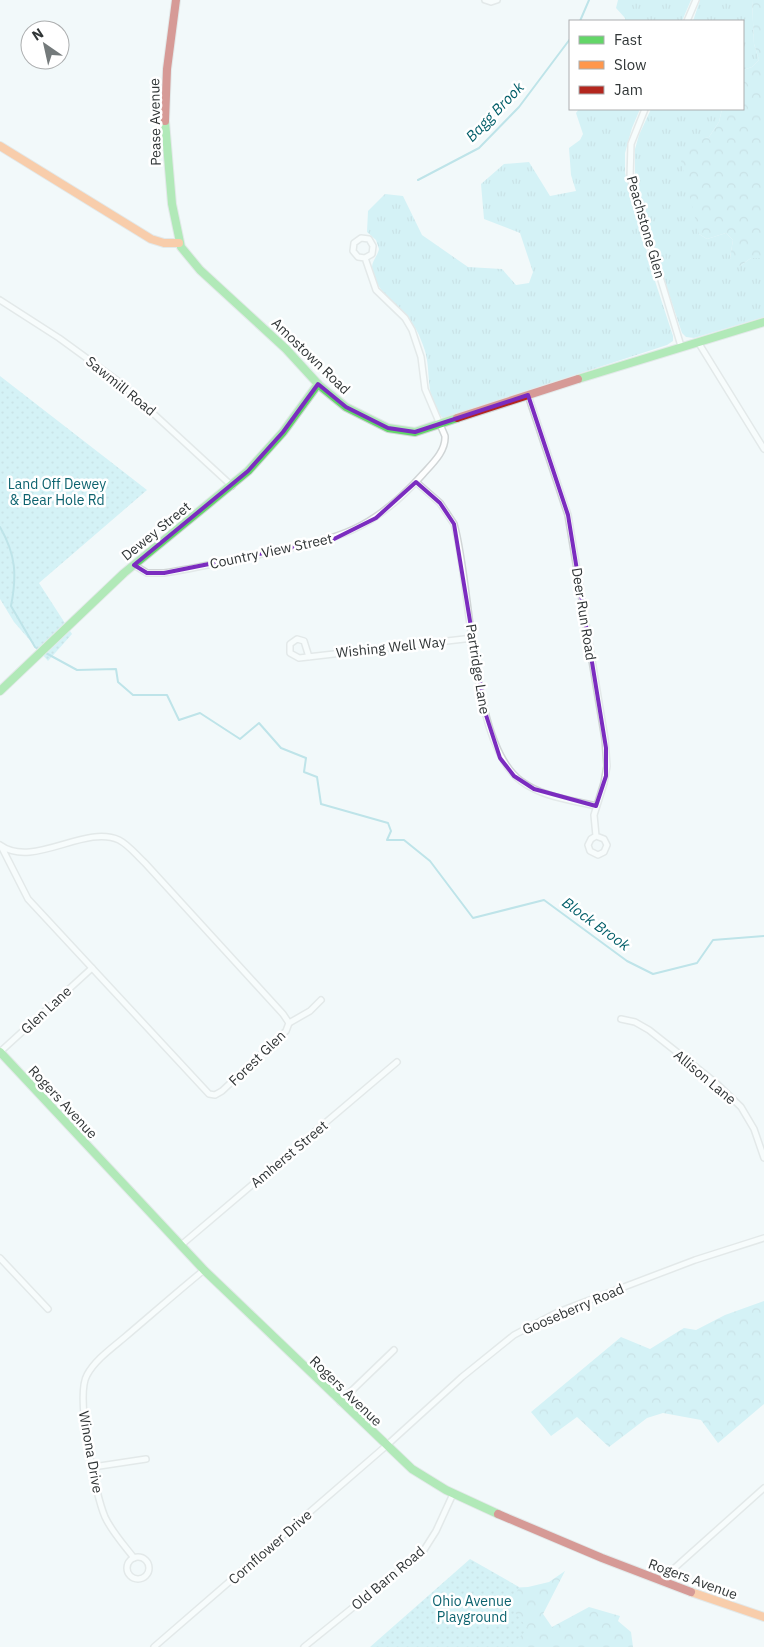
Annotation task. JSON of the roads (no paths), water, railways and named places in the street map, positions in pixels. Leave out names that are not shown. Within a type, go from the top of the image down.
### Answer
[{"type":"main road","name":"Pease Avenue","points":[[176,0],[168,58],[165,105],[170,188],[180,243]]},
{"type":"main road","points":[[0,146],[151,239],[164,244],[180,243]]},
{"type":"main road","name":"Amostown Road","points":[[180,243],[184,252],[200,270],[286,349],[318,384],[346,407],[388,428],[415,432],[681,346],[764,322]]},
{"type":"main road","name":"Dewey Street","points":[[0,690],[134,565],[232,486],[275,441],[318,384]]},
{"type":"main road","name":"Rogers Avenue","points":[[0,1052],[180,1246],[340,1402],[417,1473],[453,1494],[559,1541],[660,1581],[764,1617]]},
{"type":"street","points":[[485,0],[491,2],[497,0]]},
{"type":"street","points":[[687,20],[696,0]]},
{"type":"street","name":"Peachstone Glen","points":[[645,110],[630,144],[630,178],[681,346]]},
{"type":"street","points":[[361,238],[369,239],[373,246],[372,254],[365,258],[358,257],[353,251],[355,242],[361,238]]},
{"type":"street","name":"Country View Street","points":[[134,565],[147,573],[164,573],[334,539],[357,529],[382,514],[416,482],[444,447],[445,436],[425,389],[422,360],[412,330],[405,318],[376,290],[365,258]]},
{"type":"street","name":"Sawmill Road","points":[[0,300],[66,343],[118,381],[232,486]]},
{"type":"street","points":[[698,342],[764,449]]},
{"type":"street","name":"Deer Run Road","points":[[528,395],[568,514],[606,748],[606,776],[596,806],[594,823],[596,836]]},
{"type":"street","name":"Partridge Lane","points":[[416,482],[440,503],[454,524],[488,725],[493,743],[504,764],[520,781],[534,789],[596,806]]},
{"type":"street","name":"Wishing Well Way","points":[[309,657],[304,641],[297,639],[290,644],[289,652],[293,656],[309,657],[473,638]]},
{"type":"street","name":"Forest Glen","points":[[94,838],[113,838],[122,842],[145,863],[283,1014],[288,1023],[283,1035],[219,1094],[212,1095],[28,898],[21,888],[1,845],[10,849],[30,851],[94,838]]},
{"type":"street","name":"Glen Lane","points":[[0,1052],[92,968]]},
{"type":"street","points":[[288,1023],[310,1011],[322,1000]]},
{"type":"street","name":"Allison Lane","points":[[621,1019],[635,1022],[648,1030],[729,1094],[750,1121],[764,1158]]},
{"type":"street","name":"Amherst Street","points":[[180,1246],[397,1062]]},
{"type":"street","name":"Gooseberry Road","points":[[386,1446],[484,1358],[527,1327],[558,1312],[695,1260],[764,1238]]},
{"type":"street","points":[[0,1258],[48,1309]]},
{"type":"street","name":"Winona Drive","points":[[134,1558],[105,1516],[84,1422],[83,1389],[86,1376],[104,1355],[204,1270]]},
{"type":"street","points":[[340,1402],[394,1350]]},
{"type":"street","name":"Cornflower Drive","points":[[154,1647],[386,1446]]},
{"type":"street","points":[[93,1467],[146,1459]]},
{"type":"street","points":[[660,1581],[764,1488]]},
{"type":"street","name":"Old Barn Road","points":[[304,1647],[424,1550],[439,1525],[453,1494]]},
{"type":"street","name":"Winona Drive","points":[[141,1557],[148,1562],[150,1569],[143,1578],[133,1578],[128,1573],[128,1562],[134,1558],[141,1557]]},
{"type":"waterway","name":"Bagg Brook","points":[[580,20],[589,0]]},
{"type":"waterway","name":"Bagg Brook","points":[[418,180],[479,148],[519,107],[569,40]]},
{"type":"waterway","name":"Block Brook","points":[[0,527],[9,547],[14,565],[11,606],[35,647],[39,650]]},
{"type":"waterway","name":"Block Brook","points":[[44,652],[77,670],[116,669],[118,682],[133,695],[167,695],[179,720],[200,713],[240,739],[259,723],[281,748],[306,758],[304,772],[317,777],[321,804],[388,823],[391,831],[387,840],[404,840],[430,861],[473,918],[544,900],[627,961],[653,974],[697,963],[713,940],[764,936]]},
{"type":"park label","name":"Land Off Dewey & Bear Hole Rd","points":[[57,492]]},
{"type":"park label","name":"Ohio Avenue Playground","points":[[472,1609]]}]
